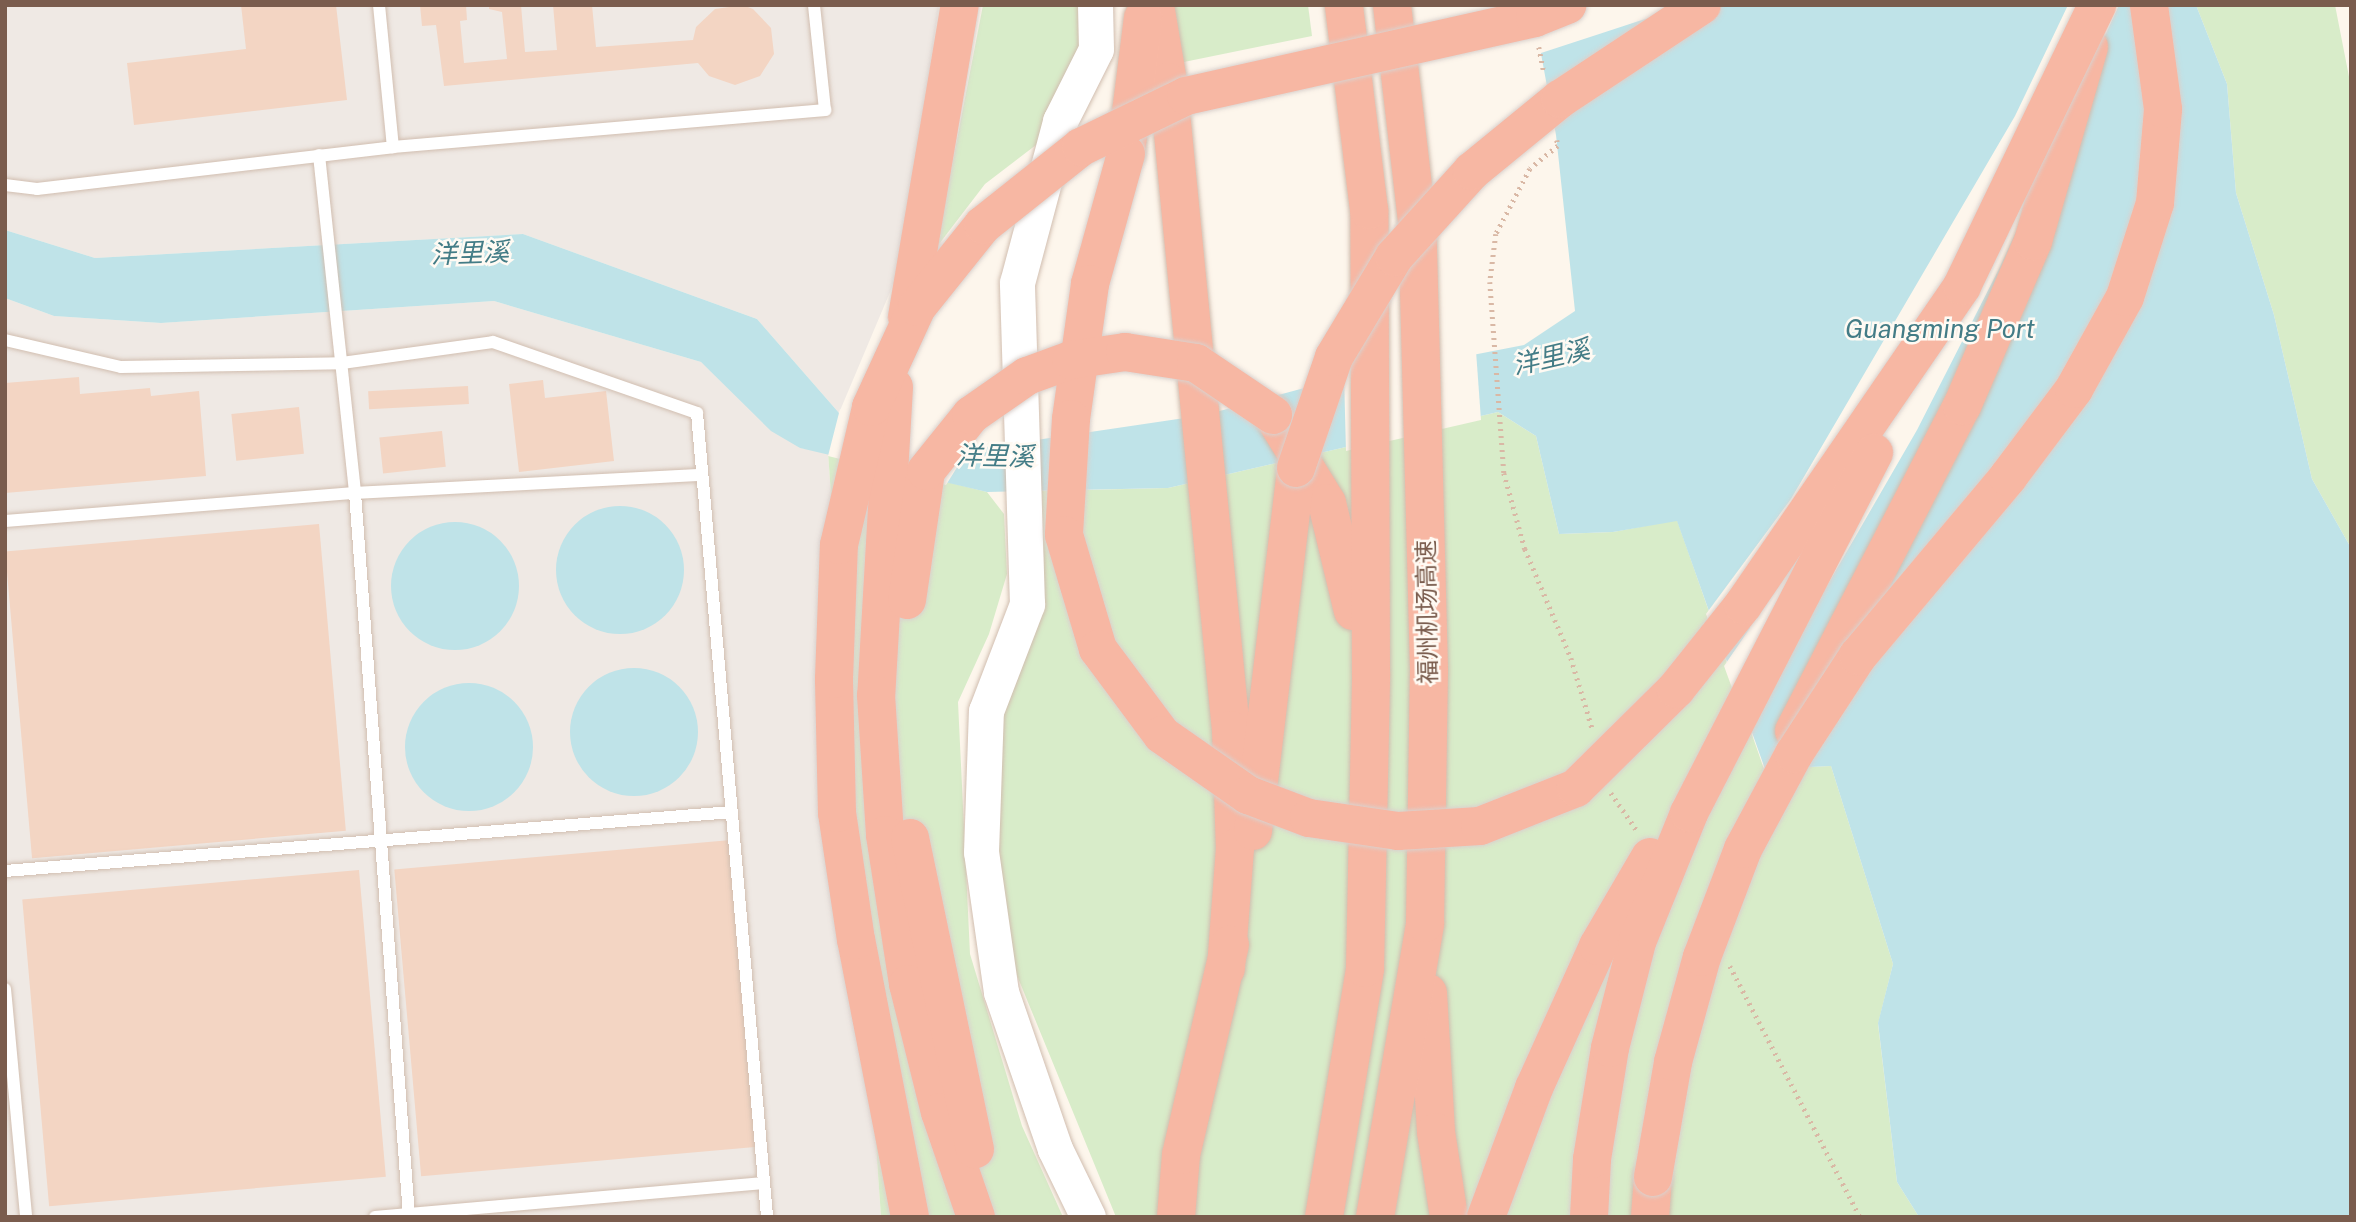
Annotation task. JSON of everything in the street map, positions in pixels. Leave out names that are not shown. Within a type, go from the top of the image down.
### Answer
[{"type":"highway","points":[[960,5],[894,387],[876,695],[885,835],[908,984],[940,1112],[976,1217]]},
{"type":"highway","points":[[1143,5],[1126,154],[1090,284],[1072,419],[1064,536],[1098,649],[1162,735],[1248,794],[1309,818],[1398,831],[1480,826],[1576,788],[1676,689],[1743,605],[1962,286]]},
{"type":"highway","points":[[1155,5],[1168,82],[1231,743],[1235,848],[1226,969]]},
{"type":"highway","points":[[1324,1217],[1364,968],[1369,210],[1343,5]]},
{"type":"highway","name":"福州机场高速","points":[[1375,1217],[1424,923],[1429,670],[1417,221],[1392,5]]},
{"type":"highway","points":[[910,1217],[888,1116],[837,813],[838,572],[839,545],[871,407],[917,307],[983,225],[1081,147],[1186,96],[1535,18],[1568,5]]},
{"type":"highway","points":[[1176,1217],[1181,1154],[1226,969],[1257,806],[1296,468],[1334,357],[1394,257],[1472,171],[1560,99],[1702,5]]},
{"type":"highway","points":[[1589,1217],[1592,1159],[1610,1048],[1637,942],[1689,813],[1777,636],[1962,286],[2099,5]]},
{"type":"highway","points":[[1650,1217],[1653,1177],[1673,1062],[1702,957],[1743,849],[1802,711],[1962,406],[2033,241],[2099,5]]},
{"type":"highway","points":[[1743,849],[1794,754],[1858,656],[2016,466],[2074,388],[2125,297],[2155,203],[2163,109],[2149,5]]},
{"type":"highway","points":[[1001,1217],[975,1149],[910,837],[900,678],[912,548],[926,471],[971,415],[1027,376],[1071,360],[1125,352],[1196,363],[1273,415],[1331,515],[1350,586],[1367,757]]},
{"type":"highway","points":[[1486,1217],[1534,1088],[1598,946],[1777,636]]},
{"type":"highway","points":[[1424,923],[1436,1132],[1449,1217]]},
{"type":"highway","points":[[888,1116],[920,1217]]},
{"type":"main road","points":[[1088,1217],[1055,1149],[1001,992],[981,852],[986,711],[1027,604],[1017,283],[1060,121],[1096,50],[1095,5]]},
{"type":"lane","points":[[379,5],[393,148]]},
{"type":"lane","points":[[5,185],[37,189],[319,155],[825,110],[814,5]]},
{"type":"lane","points":[[319,155],[355,493],[383,838],[409,1215]]},
{"type":"lane","points":[[5,340],[121,367],[342,363],[493,342],[697,413],[767,1217]]},
{"type":"lane","points":[[5,521],[355,493],[702,475]]},
{"type":"lane","points":[[5,871],[383,838],[732,812]]},
{"type":"lane","points":[[5,989],[26,1217]]},
{"type":"lane","points":[[375,1217],[764,1183]]},
{"type":"path","points":[[1494,320],[1502,433]]},
{"type":"shaded area","points":[[5,5],[939,5],[901,266],[839,413],[757,319],[523,234],[95,258],[5,230]]},
{"type":"shaded area","points":[[5,298],[54,316],[161,323],[494,301],[701,362],[800,448],[828,452],[881,1217],[5,1217]]},
{"type":"green space","points":[[983,5],[1081,5],[1082,56],[1053,132],[985,184],[936,248]]},
{"type":"green space","points":[[1126,5],[1308,5],[1312,36],[1179,63],[1124,55]]},
{"type":"green space","points":[[2196,5],[2335,5],[2351,87],[2351,548],[2312,479],[2274,315],[2236,193],[2227,84]]},
{"type":"green space","points":[[1498,412],[1536,436],[1559,534],[1613,532],[1677,520],[1764,769],[1831,766],[1893,964],[1878,1024],[1897,1182],[1919,1217],[1116,1217],[1014,968],[990,785],[1003,697],[1044,610],[1042,491],[1168,488]]},
{"type":"green space","points":[[828,452],[987,492],[1004,514],[1007,574],[989,634],[958,702],[970,954],[1022,1126],[1063,1217],[881,1217]]},
{"type":"water","name":"Guangming Port","points":[[1532,5],[2196,5],[2227,84],[2236,193],[2274,315],[2312,479],[2351,548],[2351,1217],[1919,1217],[1897,1182],[1878,1023],[1893,964],[1831,766],[1765,769],[1677,521],[1613,532],[1559,534],[1536,436],[1498,412],[1168,488],[987,492],[800,448],[771,431],[701,362],[494,301],[161,323],[54,316],[5,298],[5,230],[95,258],[523,234],[757,319],[839,413],[854,422],[989,447],[1205,415],[1308,387],[1524,345],[1575,311],[1556,135]]},
{"type":"water","points":[[620,506],[645,511],[665,525],[679,545],[684,570],[679,595],[665,615],[645,629],[620,634],[595,629],[575,615],[561,595],[556,570],[561,545],[575,525],[595,511]]},
{"type":"water","points":[[455,522],[480,527],[500,541],[514,561],[519,586],[514,611],[500,631],[480,645],[455,650],[430,645],[410,631],[396,611],[391,586],[396,561],[410,541],[430,527]]},
{"type":"water","points":[[634,668],[659,673],[679,687],[693,707],[698,732],[693,757],[679,777],[659,791],[634,796],[609,791],[589,777],[575,757],[570,732],[575,707],[589,687],[609,673]]},
{"type":"water","points":[[469,683],[494,688],[514,702],[528,722],[533,747],[528,772],[514,792],[494,806],[469,811],[444,806],[424,792],[410,772],[405,747],[410,722],[424,702],[444,688]]},
{"type":"pier","points":[[1529,5],[1688,5],[1538,54]]},
{"type":"pier","points":[[2068,5],[2119,5],[2000,267],[1917,430],[1772,681],[1748,732],[1724,666],[1750,628],[1750,617],[1720,653],[1706,614],[1791,499],[2015,116]]},
{"type":"pier","points":[[1476,351],[1481,420],[1346,451],[1344,376]]},
{"type":"pier","points":[[840,409],[855,419],[974,440],[946,485],[828,456]]},
{"type":"building","points":[[241,5],[336,5],[347,100],[134,125],[127,63],[246,49]]},
{"type":"building","points":[[420,5],[466,5],[467,20],[460,21],[464,63],[507,59],[502,12],[489,9],[489,5],[521,5],[525,52],[557,50],[553,5],[592,5],[596,47],[693,40],[696,27],[715,9],[743,5],[753,9],[771,28],[774,54],[760,76],[735,85],[709,76],[698,63],[444,86],[436,25],[422,26]]},
{"type":"building","points":[[79,377],[80,394],[150,388],[151,396],[199,391],[206,476],[5,493],[5,383]]},
{"type":"building","points":[[543,380],[545,398],[606,391],[614,461],[519,472],[509,384]]},
{"type":"building","points":[[468,386],[469,404],[369,409],[368,391]]},
{"type":"building","points":[[299,407],[304,454],[236,461],[231,414]]},
{"type":"building","points":[[442,431],[446,467],[383,473],[379,438]]},
{"type":"building","points":[[319,524],[346,831],[32,858],[5,551]]},
{"type":"building","points":[[731,840],[758,1147],[421,1176],[394,869]]},
{"type":"building","points":[[359,870],[386,1177],[49,1206],[22,899]]},
{"type":"water label","name":"洋里溪","points":[[470,253]]},
{"type":"water label","name":"洋里溪","points":[[1551,357]]},
{"type":"water label","name":"洋里溪","points":[[995,456]]}]
